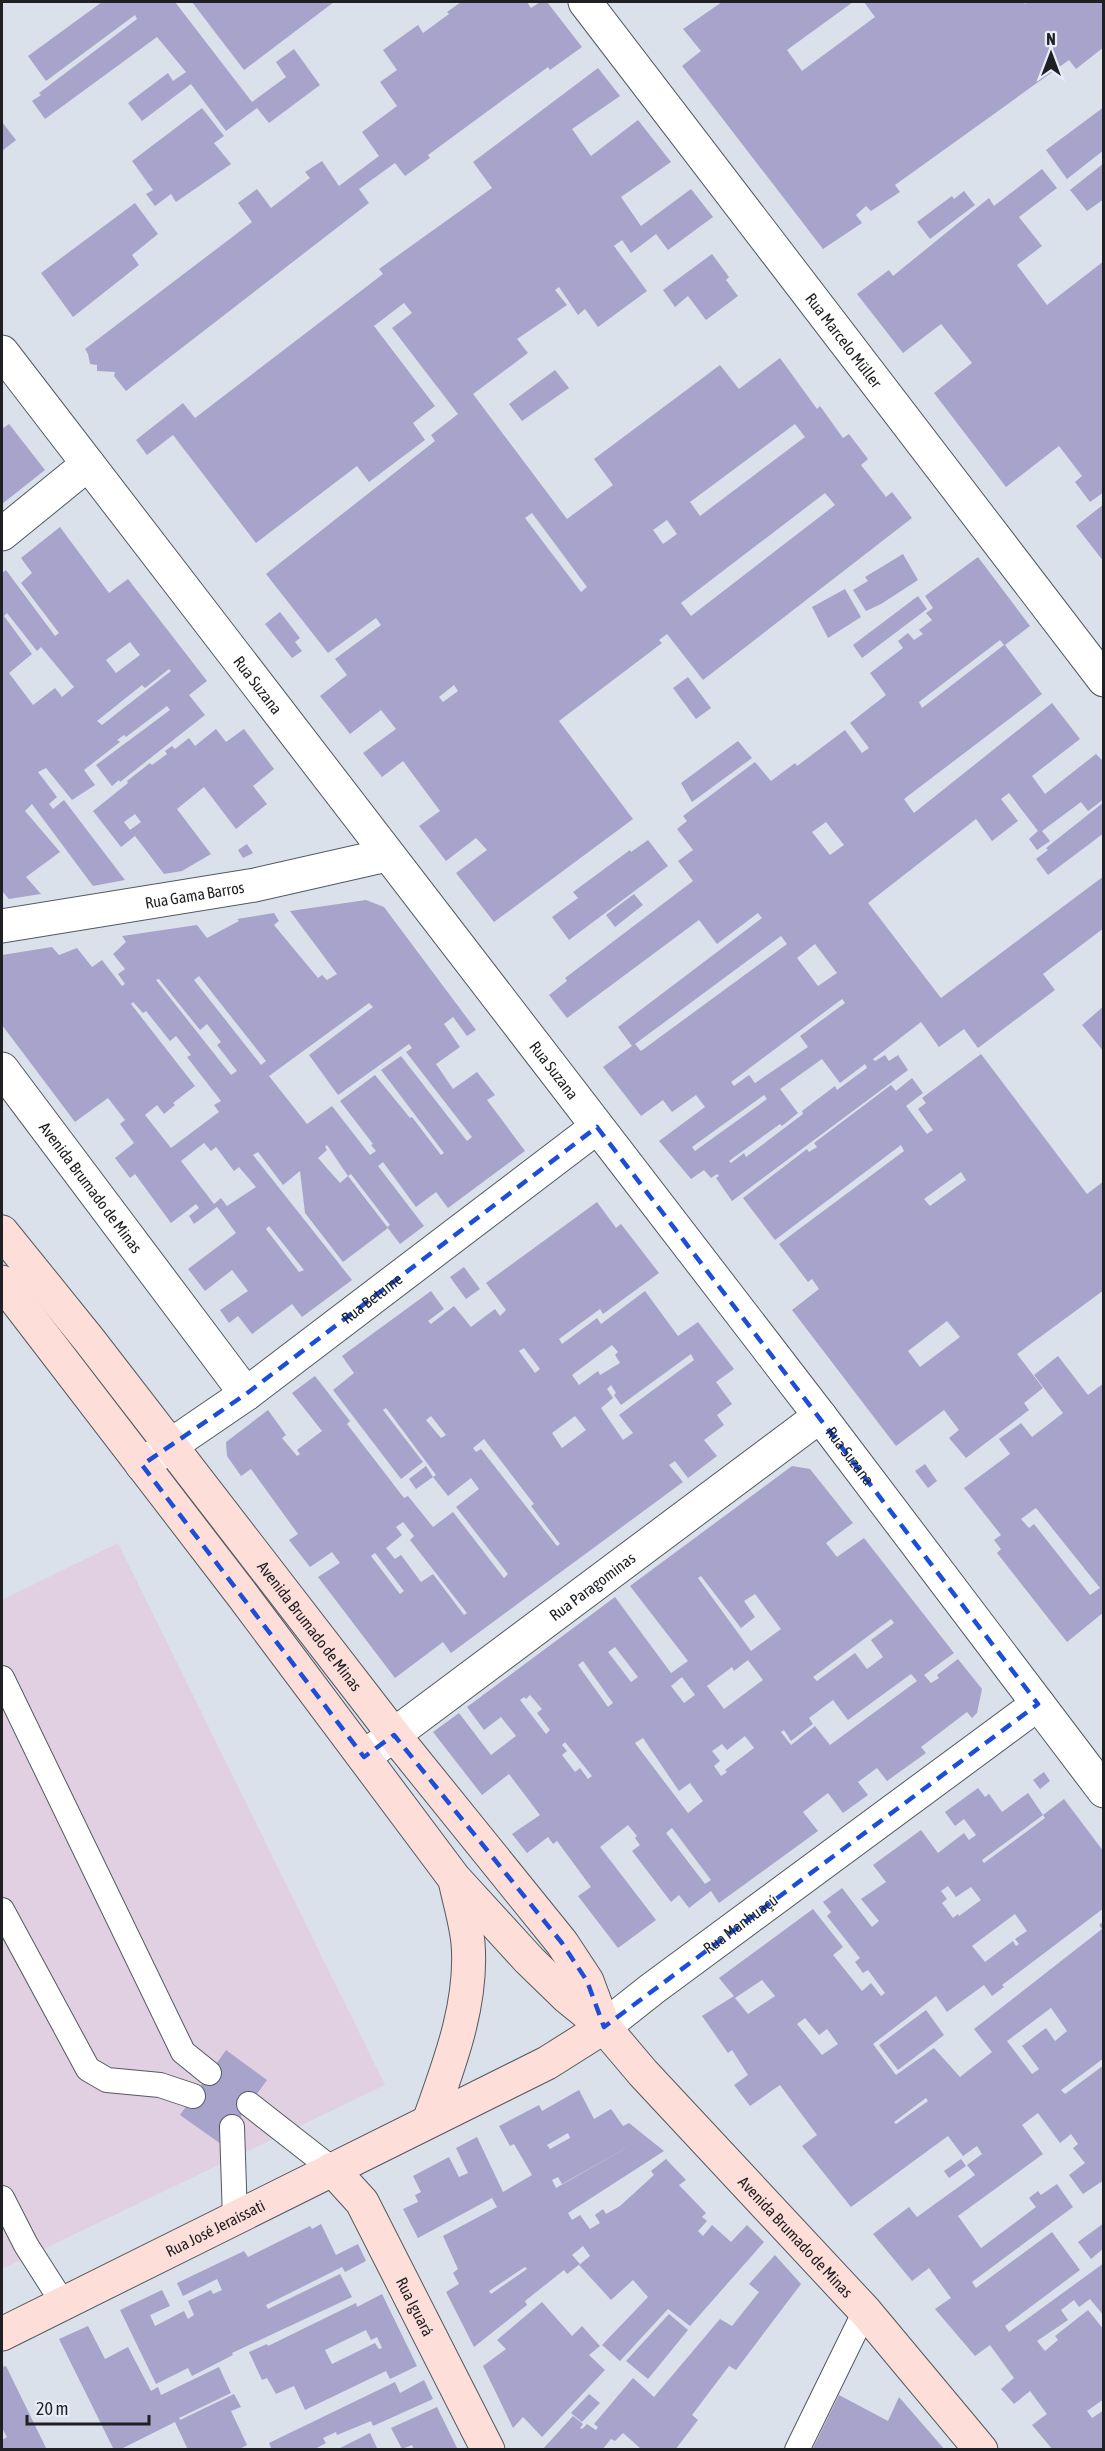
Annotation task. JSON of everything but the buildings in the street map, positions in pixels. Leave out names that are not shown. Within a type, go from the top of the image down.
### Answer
[{"type":"main road","name":"Avenida Brumado de Minas","points":[[2,1232],[171,1445],[394,1735],[562,1943],[587,1981],[604,2027]]},
{"type":"main road","name":"Avenida Brumado de Minas","points":[[2,1282],[454,1878],[529,1960],[567,1997],[604,2027],[643,2073],[865,2311],[981,2450]]},
{"type":"main road","points":[[429,2121],[455,2049],[468,1981],[468,1942],[454,1878]]},
{"type":"main road","name":"Rua Manhuaçú","points":[[429,2121],[547,2063],[604,2027]]},
{"type":"main road","name":"Rua José Jeraissati","points":[[2,2334],[429,2121]]},
{"type":"main road","name":"Rua Iguará","points":[[332,2169],[362,2202],[488,2450]]},
{"type":"street","name":"Rua Marcelo Müller","points":[[585,2],[1104,680]]},
{"type":"street","name":"Rua Suzana","points":[[2,352],[820,1416],[1104,1791]]},
{"type":"street","points":[[2,534],[88,464]]},
{"type":"street","name":"Rua Gama Barros","points":[[2,926],[255,885],[387,855]]},
{"type":"street","name":"Avenida Brumado de Minas","points":[[2,1069],[246,1394]]},
{"type":"street","name":"Rua Betume","points":[[142,1465],[246,1394],[597,1127]]},
{"type":"street","name":"Rua Paragominas","points":[[364,1757],[820,1416]]},
{"type":"street","name":"Rua Manhuaçú","points":[[604,2027],[652,1989],[1038,1704]]},
{"type":"lane","points":[[2,1678],[183,2052],[209,2073]]},
{"type":"lane","points":[[2,1910],[88,2069],[107,2080],[160,2085],[193,2096]]},
{"type":"lane","points":[[160,2085],[183,2052]]},
{"type":"lane","points":[[249,2104],[332,2169]]},
{"type":"lane","points":[[232,2127],[235,2219]]},
{"type":"lane","points":[[2,2198],[26,2245],[63,2303]]},
{"type":"lane","points":[[797,2450],[865,2311]]},
{"type":"highlighted area","points":[[597,1127],[1038,1704],[604,2027],[587,1981],[562,1943],[394,1735],[364,1757],[142,1465],[246,1394]]},
{"type":"shaded area","points":[[118,1543],[385,2085],[2,2269],[2,1600]]}]
